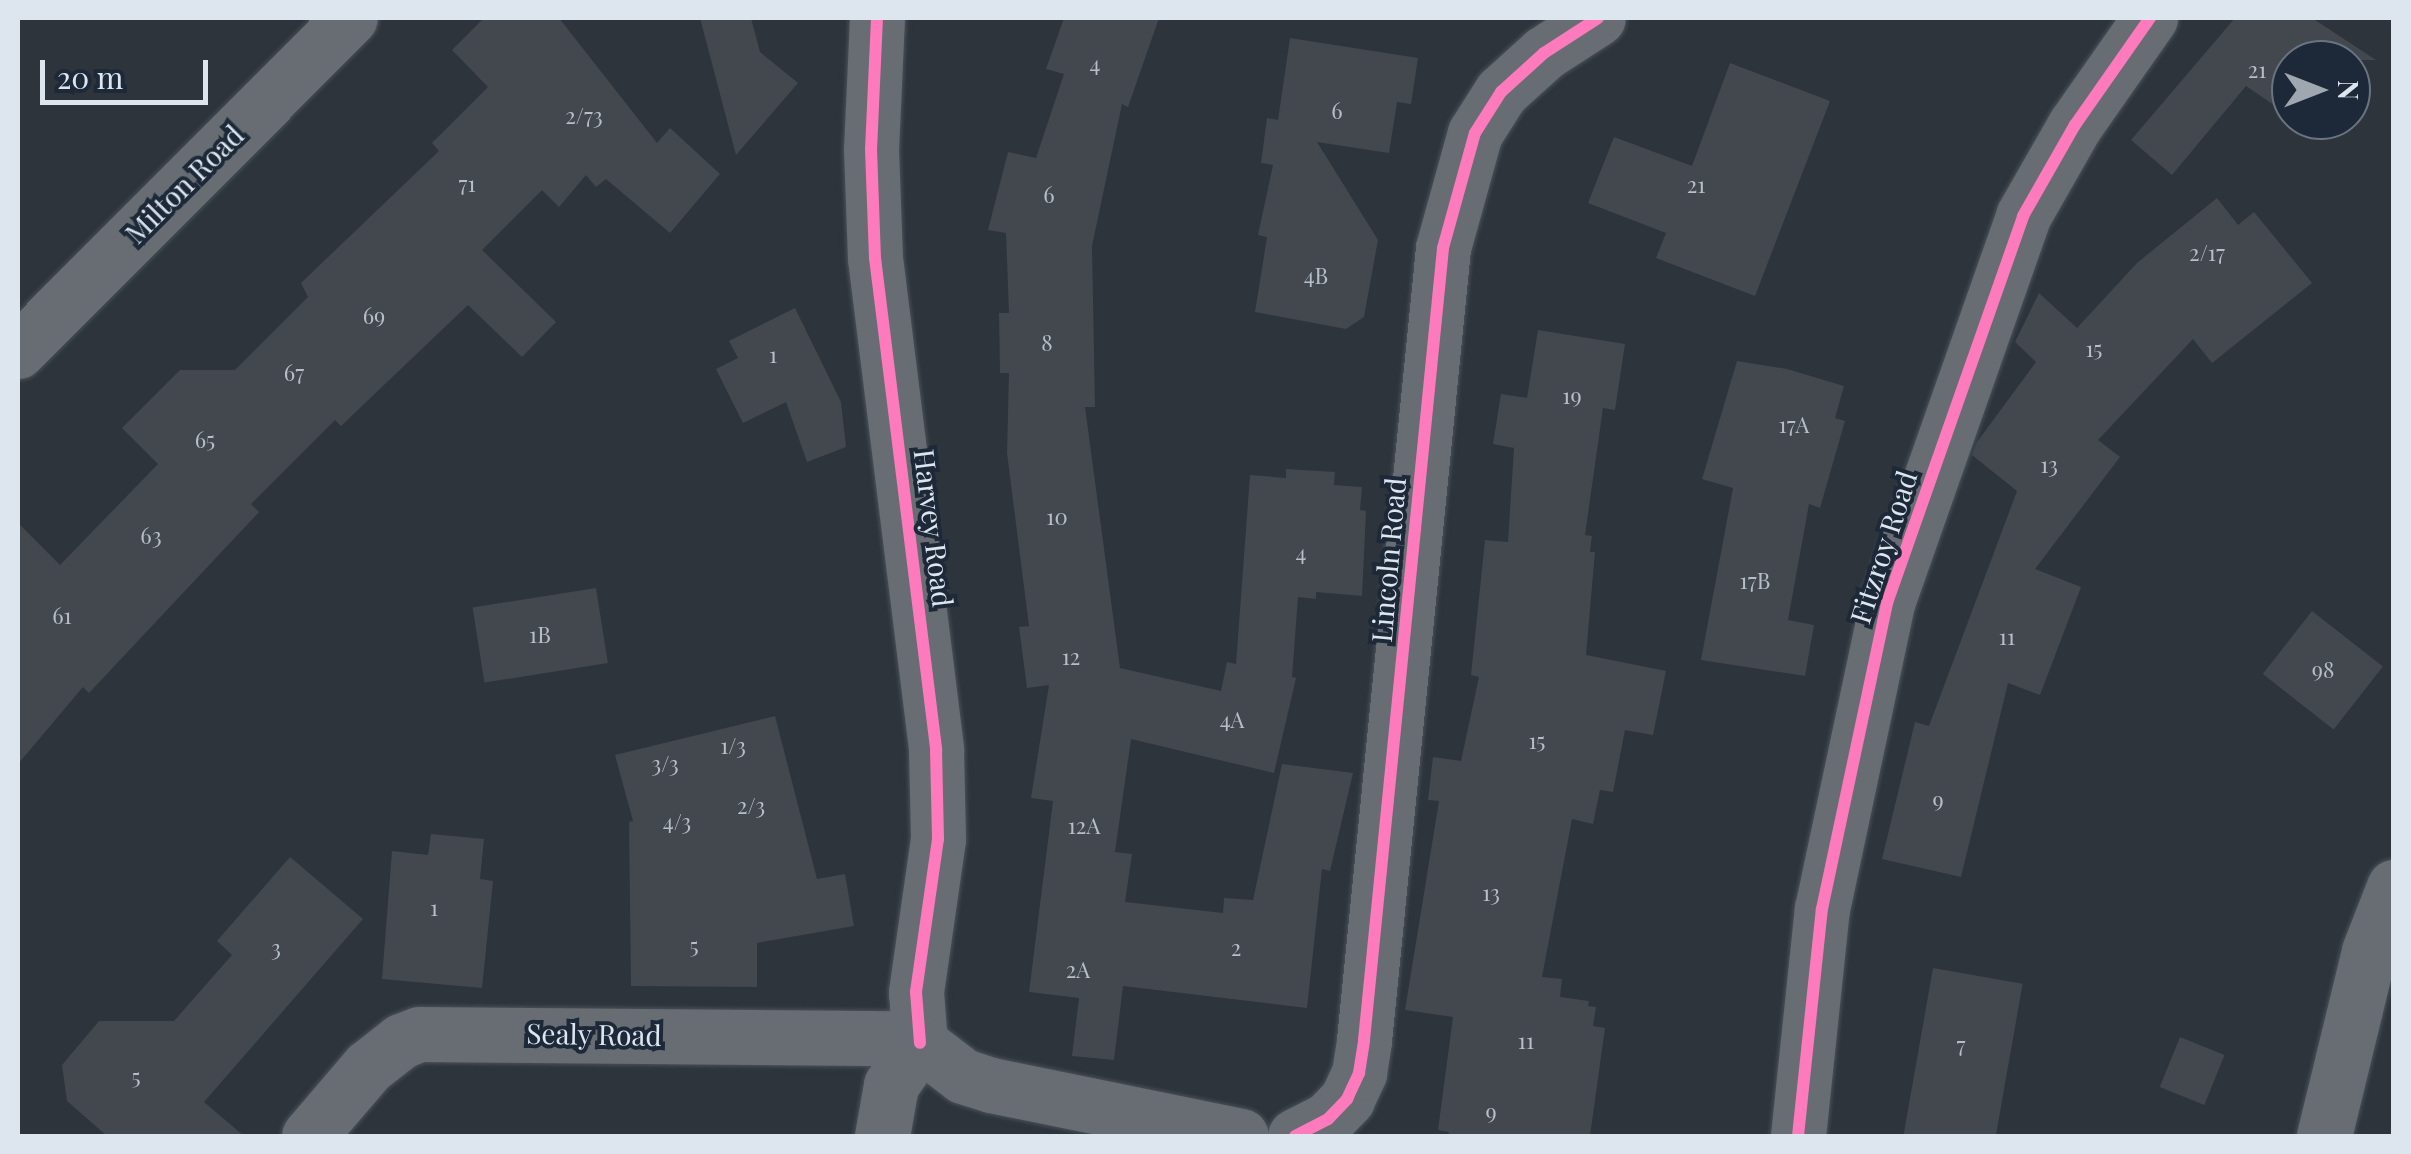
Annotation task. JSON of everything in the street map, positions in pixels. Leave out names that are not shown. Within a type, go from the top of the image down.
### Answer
[{"type":"street","name":"Milton Road","points":[[18,351],[350,18]]},
{"type":"street","name":"Harvey Road","points":[[878,18],[871,149],[875,258],[936,750],[938,839],[916,992],[920,1042]]},
{"type":"street","name":"Lincoln Road","points":[[1295,1136],[1328,1120],[1347,1099],[1359,1073],[1443,248],[1475,133],[1500,92],[1544,53],[1598,18]]},
{"type":"street","name":"Fitzroy Road","points":[[1798,1136],[1822,909],[1887,603],[2023,216],[2075,126],[2150,18]]},
{"type":"street","points":[[2324,1136],[2369,952],[2394,887]]},
{"type":"street","name":"Sealy Road","points":[[309,1136],[368,1067],[401,1041],[419,1034],[896,1038],[920,1042]]},
{"type":"street","points":[[882,1136],[891,1085],[920,1042],[963,1076],[991,1085],[1241,1136]]},
{"type":"building","points":[[484,18],[559,18],[657,143],[670,128],[720,174],[670,233],[606,179],[596,187],[586,175],[559,207],[542,190],[482,250],[556,322],[522,357],[468,305],[341,426],[335,420],[251,504],[259,512],[89,693],[83,687],[18,764],[18,523],[60,565],[158,464],[122,428],[180,370],[235,370],[308,297],[301,283],[439,151],[432,143],[488,87],[452,50]]},
{"type":"building","points":[[700,18],[751,18],[760,52],[798,83],[736,155]]},
{"type":"building","points":[[1064,18],[1159,18],[1128,107],[1122,104],[1092,246],[1095,407],[1085,407],[1120,668],[1221,691],[1227,662],[1236,664],[1250,475],[1286,478],[1286,469],[1335,472],[1334,485],[1362,487],[1360,510],[1366,511],[1362,596],[1316,592],[1316,599],[1298,597],[1292,677],[1296,678],[1274,773],[1131,739],[1115,852],[1132,854],[1125,902],[1223,913],[1224,898],[1253,900],[1282,764],[1353,773],[1330,871],[1322,869],[1307,1008],[1123,986],[1114,1060],[1072,1056],[1079,998],[1029,992],[1053,801],[1031,798],[1049,685],[1027,688],[1019,627],[1029,626],[1007,453],[1009,373],[1000,373],[999,313],[1009,313],[1006,233],[988,230],[1008,152],[1036,158],[1064,74],[1046,69]]},
{"type":"building","points":[[2235,18],[2312,18],[2346,40],[2271,40],[2271,103],[2246,86],[2172,175],[2131,140]]},
{"type":"building","points":[[1290,38],[1418,58],[1411,104],[1397,102],[1389,153],[1317,142],[1378,240],[1364,317],[1346,329],[1255,312],[1267,237],[1258,235],[1273,165],[1261,163],[1267,118],[1278,120]]},
{"type":"building","points":[[1730,63],[1830,101],[1755,296],[1656,258],[1666,233],[1588,203],[1614,137],[1692,166]]},
{"type":"building","points":[[2217,198],[2238,225],[2254,212],[2312,283],[2212,363],[2193,339],[2098,440],[2120,457],[2035,569],[2081,587],[2040,695],[2008,683],[1961,877],[1882,859],[1915,722],[1929,726],[2017,491],[1972,455],[1977,442],[2036,362],[2015,342],[2039,293],[2077,328],[2137,263]]},
{"type":"building","points":[[795,308],[841,402],[846,447],[807,462],[786,402],[743,423],[716,369],[738,358],[729,341]]},
{"type":"building","points":[[1538,330],[1625,344],[1615,410],[1603,408],[1585,535],[1592,536],[1590,552],[1595,552],[1586,655],[1666,671],[1653,735],[1625,730],[1613,792],[1600,790],[1593,824],[1572,819],[1542,977],[1562,979],[1560,997],[1589,1001],[1588,1006],[1596,1007],[1593,1026],[1605,1028],[1590,1136],[1448,1136],[1449,1132],[1438,1130],[1453,1017],[1405,1010],[1439,801],[1428,800],[1433,757],[1461,761],[1479,677],[1471,675],[1485,540],[1508,542],[1514,448],[1493,444],[1501,394],[1527,398]]},
{"type":"building","points":[[1737,361],[1787,369],[1844,386],[1835,418],[1845,421],[1820,508],[1809,504],[1788,620],[1814,625],[1805,676],[1701,660],[1733,488],[1702,479]]},
{"type":"building","points":[[596,588],[608,663],[484,683],[473,608]]},
{"type":"building","points":[[2312,611],[2383,666],[2334,729],[2263,674]]},
{"type":"building","points":[[775,716],[817,879],[845,874],[854,926],[757,943],[757,987],[631,986],[629,822],[633,821],[615,755]]},
{"type":"building","points":[[431,834],[484,839],[480,879],[493,881],[482,988],[382,979],[392,851],[428,855]]},
{"type":"building","points":[[290,857],[363,919],[204,1102],[244,1136],[107,1136],[67,1101],[62,1065],[99,1021],[174,1021],[232,955],[217,941]]},
{"type":"building","points":[[1933,968],[2023,984],[1996,1136],[1903,1136]]},
{"type":"building","points":[[2180,1037],[2225,1055],[2204,1105],[2160,1087]]},
{"type":"cycle path","points":[[877,18],[871,149],[875,258],[936,750],[938,839],[916,992],[920,1043]]},
{"type":"cycle path","points":[[1295,1136],[1328,1119],[1347,1099],[1359,1073],[1443,248],[1475,133],[1501,92],[1544,53],[1598,18]]},
{"type":"cycle path","points":[[1798,1136],[1822,909],[1887,603],[2023,216],[2075,125],[2150,18]]}]
